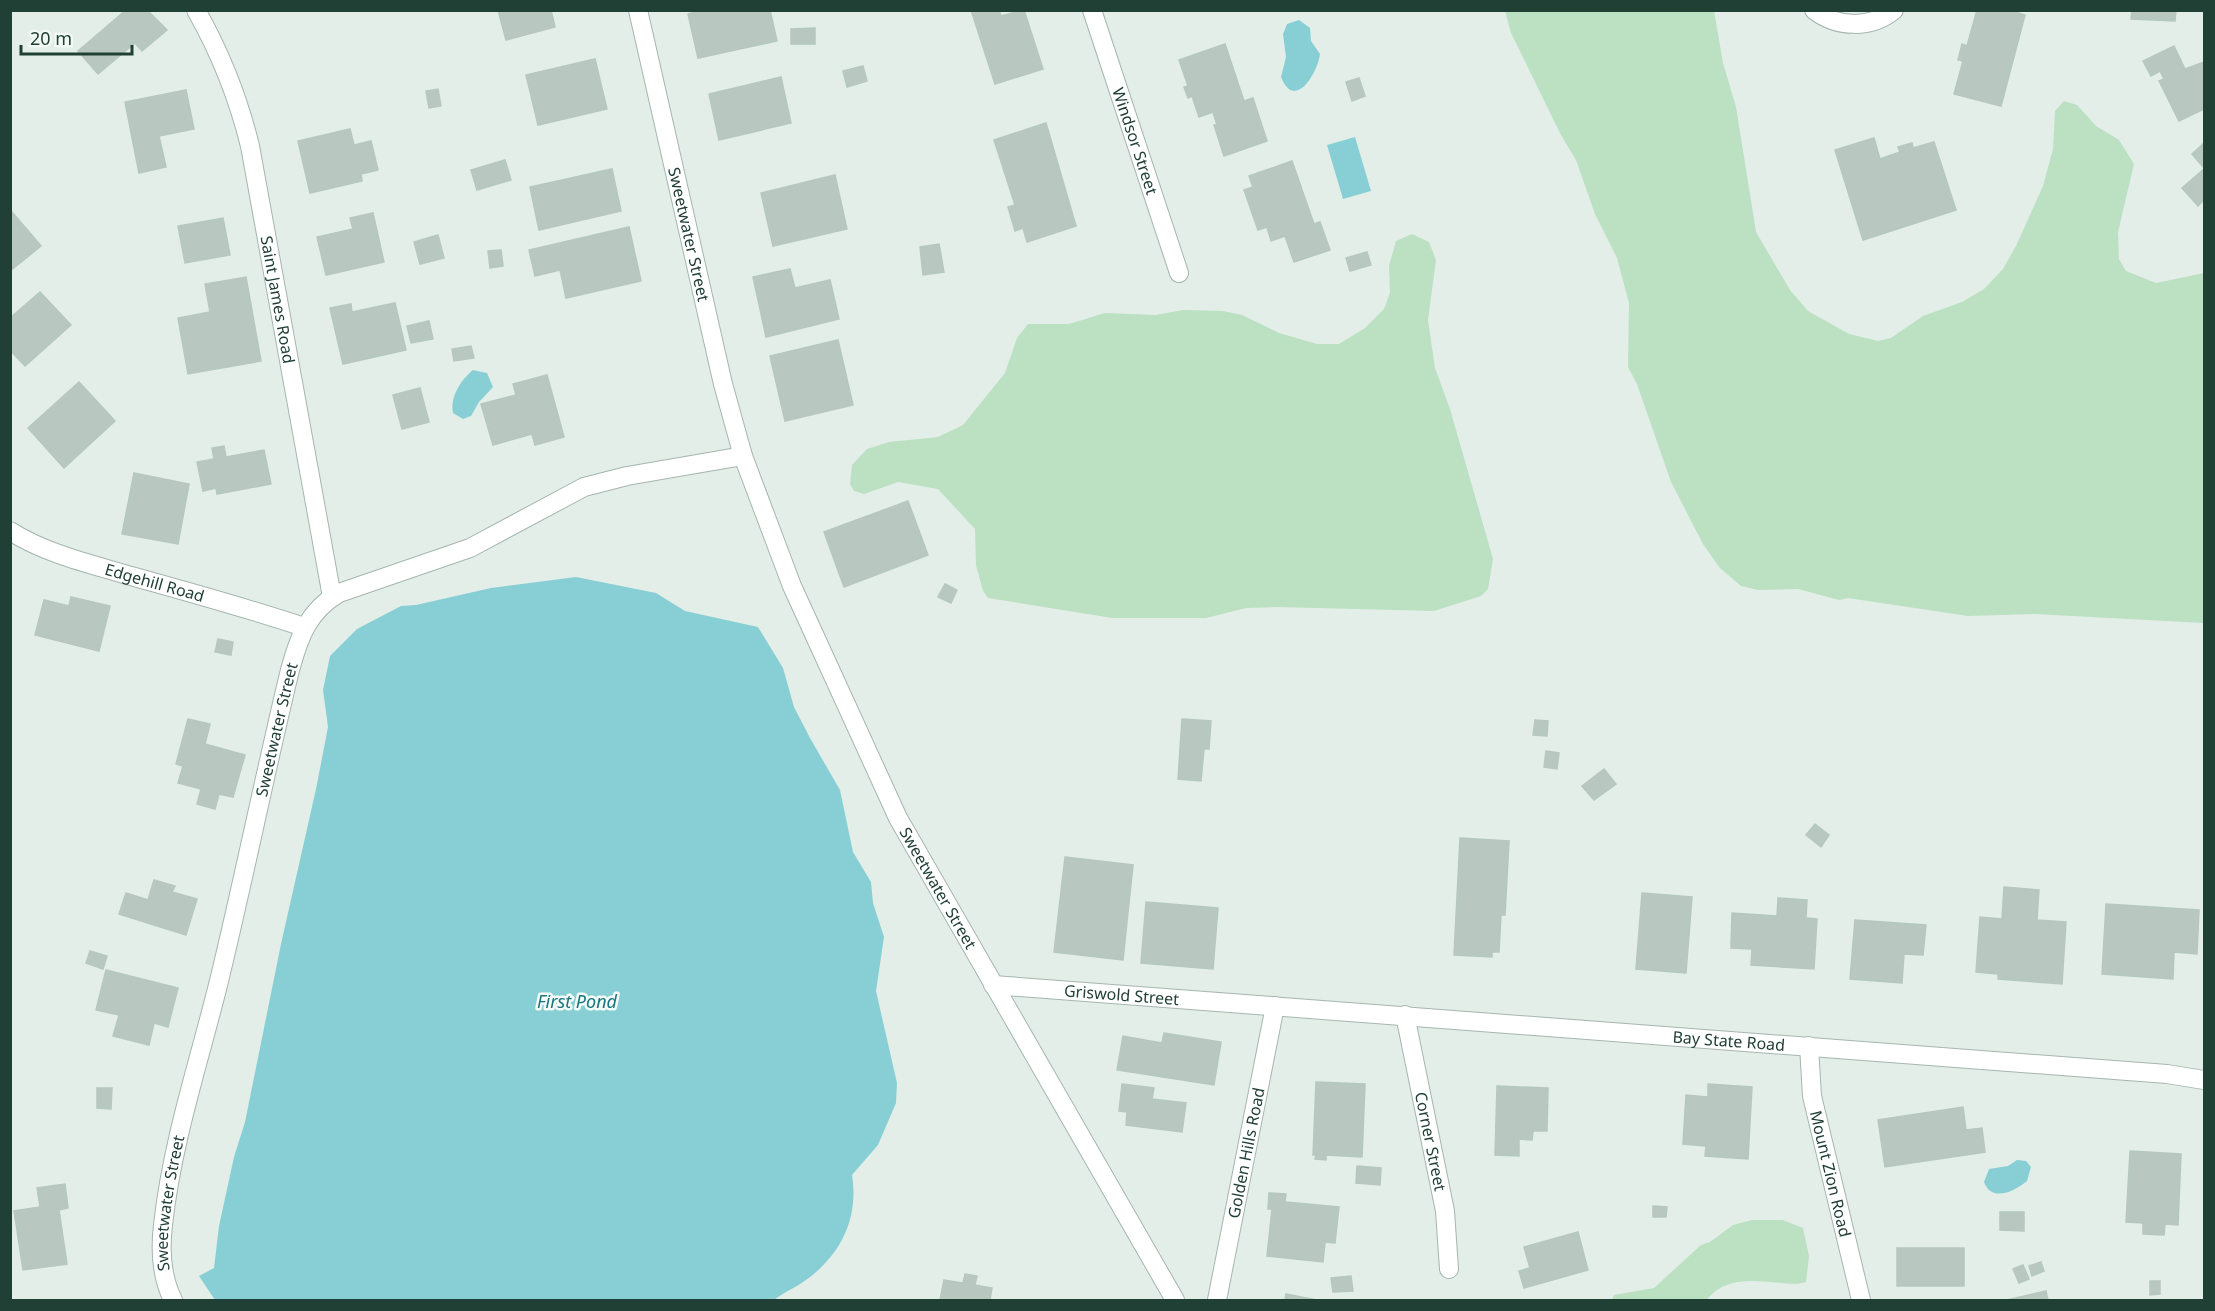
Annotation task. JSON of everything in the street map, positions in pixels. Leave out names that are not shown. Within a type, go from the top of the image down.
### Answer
[{"type":"street","name":"Saint James Road","points":[[196,10],[218,48],[236,92],[250,146],[332,597]]},
{"type":"street","name":"Sweetwater Street","points":[[638,10],[706,312],[743,456],[792,586],[871,764],[898,818],[1175,1300]]},
{"type":"street","name":"Windsor Street","points":[[1092,10],[1179,273]]},
{"type":"street","points":[[1814,10],[1832,21],[1858,24],[1874,22],[1894,10]]},
{"type":"street","name":"Sweetwater Street","points":[[173,1300],[166,1284],[162,1254],[162,1227],[172,1164],[219,981],[290,670],[304,627],[312,614],[332,597],[470,548],[584,487],[627,476],[743,456]]},
{"type":"street","name":"Edgehill Road","points":[[10,531],[55,552],[244,607],[304,627]]},
{"type":"street","name":"Griswold Street","points":[[993,986],[1252,1004]]},
{"type":"street","name":"Bay State Road","points":[[1252,1004],[2167,1074],[2205,1080]]},
{"type":"street","name":"Golden Hills Road","points":[[1217,1300],[1275,1006]]},
{"type":"street","name":"Corner Street","points":[[1406,1014],[1445,1211],[1449,1269]]},
{"type":"street","name":"Mount Zion Road","points":[[1809,1046],[1812,1096],[1861,1300]]},
{"type":"green space","points":[[1505,11],[1714,11],[1723,63],[1736,107],[1756,232],[1790,290],[1808,311],[1849,334],[1878,341],[1891,338],[1923,316],[1962,302],[1984,289],[2003,269],[2043,186],[2053,149],[2055,111],[2064,101],[2077,105],[2096,126],[2119,140],[2134,164],[2118,232],[2119,259],[2126,271],[2156,283],[2204,273],[2204,623],[2035,614],[1968,616],[1848,598],[1839,600],[1798,589],[1758,590],[1741,586],[1720,568],[1703,544],[1671,482],[1637,384],[1628,367],[1629,303],[1617,258],[1595,214],[1576,160],[1561,135],[1511,33]]},
{"type":"green space","points":[[1412,234],[1429,242],[1436,260],[1428,320],[1435,368],[1450,409],[1493,559],[1488,589],[1481,596],[1434,611],[1278,607],[1246,608],[1206,618],[1112,618],[988,598],[983,591],[976,565],[975,529],[938,489],[898,482],[864,494],[854,491],[850,484],[852,465],[867,449],[889,442],[938,437],[963,425],[1005,373],[1017,338],[1028,324],[1069,324],[1105,313],[1156,315],[1183,310],[1223,311],[1242,315],[1279,333],[1317,344],[1339,344],[1365,328],[1384,309],[1390,293],[1389,266],[1396,241]]},
{"type":"green space","points":[[1752,1220],[1783,1220],[1803,1228],[1809,1256],[1806,1282],[1797,1284],[1736,1282],[1716,1291],[1707,1300],[1612,1300],[1614,1295],[1654,1288],[1701,1245],[1710,1242],[1733,1225]]},
{"type":"water","points":[[1299,20],[1310,28],[1311,41],[1320,54],[1315,70],[1305,85],[1293,91],[1287,87],[1281,77],[1286,57],[1283,34],[1287,24]]},
{"type":"water","points":[[1355,137],[1371,191],[1343,199],[1327,145]]},
{"type":"water","points":[[473,370],[487,373],[493,387],[479,402],[471,416],[463,419],[453,413],[453,401],[460,384]]},
{"type":"water","name":"First Pond","points":[[576,577],[656,593],[685,611],[758,627],[783,668],[794,707],[840,790],[853,852],[871,882],[873,903],[884,937],[876,991],[897,1083],[896,1103],[878,1145],[852,1175],[853,1206],[845,1234],[829,1259],[818,1270],[774,1300],[215,1300],[199,1276],[214,1268],[219,1226],[234,1157],[245,1122],[281,944],[316,789],[328,727],[323,690],[330,656],[357,629],[401,606],[416,605],[491,588]]},
{"type":"water","points":[[2017,1160],[2026,1161],[2031,1167],[2027,1181],[2004,1193],[1992,1192],[1984,1182],[1989,1169],[2008,1166]]},
{"type":"building","points":[[126,10],[147,10],[167,30],[142,51],[135,43],[98,74],[78,51]]},
{"type":"building","points":[[498,10],[551,10],[555,27],[506,40]]},
{"type":"building","points":[[702,10],[770,10],[777,41],[698,58],[688,14]]},
{"type":"building","points":[[971,10],[999,10],[1001,16],[1024,10],[1043,69],[995,84]]},
{"type":"building","points":[[1977,10],[2008,10],[2025,15],[2001,106],[1954,94],[1963,61],[1958,60],[1962,44],[1967,46]]},
{"type":"building","points":[[2132,10],[2176,10],[2175,21],[2131,19]]},
{"type":"building","points":[[815,28],[815,44],[791,44],[791,29]]},
{"type":"building","points":[[1225,44],[1244,101],[1253,98],[1267,141],[1224,156],[1214,125],[1217,125],[1213,112],[1199,117],[1192,96],[1188,98],[1184,87],[1188,86],[1179,60]]},
{"type":"building","points":[[2174,46],[2185,69],[2204,62],[2204,109],[2179,121],[2159,81],[2164,79],[2160,71],[2151,76],[2143,61]]},
{"type":"building","points":[[595,59],[607,109],[538,125],[526,75]]},
{"type":"building","points":[[863,66],[867,81],[847,87],[843,71]]},
{"type":"building","points":[[781,77],[791,123],[719,140],[709,94]]},
{"type":"building","points":[[1359,78],[1365,96],[1352,101],[1346,82]]},
{"type":"building","points":[[438,89],[441,106],[429,108],[426,91]]},
{"type":"building","points":[[186,90],[194,129],[159,136],[166,167],[139,173],[125,102]]},
{"type":"building","points":[[1046,123],[1076,226],[1027,242],[1023,228],[1015,231],[1008,207],[1015,205],[994,140]]},
{"type":"building","points":[[350,129],[354,145],[371,141],[378,170],[361,174],[362,181],[310,193],[298,141]]},
{"type":"building","points":[[1874,138],[1880,159],[1900,152],[1898,147],[1912,143],[1913,148],[1934,142],[1956,210],[1863,240],[1835,150]]},
{"type":"building","points":[[2204,143],[2204,168],[2192,154]]},
{"type":"building","points":[[505,160],[511,180],[477,190],[471,170]]},
{"type":"building","points":[[1292,161],[1314,224],[1320,222],[1330,250],[1294,262],[1285,236],[1271,241],[1267,227],[1258,230],[1244,190],[1253,187],[1249,176]]},
{"type":"building","points":[[612,169],[621,211],[539,230],[530,187]]},
{"type":"building","points":[[2204,169],[2204,200],[2198,206],[2182,188]]},
{"type":"building","points":[[835,175],[847,229],[773,246],[761,193]]},
{"type":"building","points":[[12,212],[41,246],[10,271],[10,213]]},
{"type":"building","points":[[373,213],[384,262],[326,275],[317,237],[353,229],[350,218]]},
{"type":"building","points":[[223,218],[230,255],[185,263],[178,226]]},
{"type":"building","points":[[629,227],[641,281],[566,298],[560,270],[535,276],[529,250]]},
{"type":"building","points":[[438,235],[444,258],[420,264],[414,242]]},
{"type":"building","points":[[939,244],[944,272],[923,275],[920,247]]},
{"type":"building","points":[[501,250],[503,266],[490,268],[488,251]]},
{"type":"building","points":[[1367,252],[1371,265],[1350,271],[1346,258]]},
{"type":"building","points":[[790,269],[795,288],[830,280],[839,319],[766,337],[753,277]]},
{"type":"building","points":[[246,277],[261,361],[188,374],[178,318],[210,312],[205,284]]},
{"type":"building","points":[[40,292],[71,325],[25,366],[10,350],[10,318]]},
{"type":"building","points":[[395,303],[406,350],[343,364],[330,308],[351,304],[352,312]]},
{"type":"building","points":[[429,321],[433,339],[411,343],[407,326]]},
{"type":"building","points":[[838,340],[853,405],[785,421],[770,356]]},
{"type":"building","points":[[471,346],[474,358],[454,361],[452,349]]},
{"type":"building","points":[[547,375],[564,437],[535,445],[532,434],[493,445],[481,404],[516,395],[513,384]]},
{"type":"building","points":[[79,382],[115,421],[64,468],[28,428]]},
{"type":"building","points":[[420,388],[429,422],[402,429],[393,395]]},
{"type":"building","points":[[224,446],[226,457],[264,450],[271,484],[217,494],[216,488],[203,491],[197,462],[214,459],[212,448]]},
{"type":"building","points":[[134,473],[189,484],[178,544],[122,534]]},
{"type":"building","points":[[908,501],[928,555],[844,587],[824,532]]},
{"type":"building","points":[[945,584],[957,590],[951,603],[938,597]]},
{"type":"building","points":[[71,597],[110,606],[99,651],[35,635],[44,600],[69,606]]},
{"type":"building","points":[[218,639],[233,642],[231,655],[215,652]]},
{"type":"building","points":[[188,719],[210,724],[205,744],[245,755],[233,797],[219,794],[215,809],[197,804],[201,789],[178,783],[183,766],[176,764]]},
{"type":"building","points":[[1182,719],[1211,721],[1209,749],[1204,749],[1201,781],[1178,779]]},
{"type":"building","points":[[1535,720],[1548,721],[1547,736],[1533,735]]},
{"type":"building","points":[[1546,751],[1559,753],[1557,769],[1544,767]]},
{"type":"building","points":[[1604,769],[1616,784],[1594,800],[1582,786]]},
{"type":"building","points":[[1815,824],[1829,835],[1821,847],[1806,835]]},
{"type":"building","points":[[1460,838],[1509,841],[1505,915],[1501,915],[1499,952],[1492,952],[1492,957],[1454,955]]},
{"type":"building","points":[[1065,857],[1133,865],[1123,960],[1054,952]]},
{"type":"building","points":[[154,880],[175,886],[172,892],[197,899],[186,935],[119,914],[126,893],[148,900]]},
{"type":"building","points":[[2004,887],[2039,890],[2037,920],[2066,922],[2062,984],[1998,979],[1998,974],[1976,972],[1980,917],[2002,919]]},
{"type":"building","points":[[1642,893],[1692,897],[1686,973],[1636,969]]},
{"type":"building","points":[[1778,898],[1807,900],[1806,918],[1817,919],[1814,969],[1751,965],[1752,949],[1731,948],[1732,913],[1777,916]]},
{"type":"building","points":[[1146,902],[1218,908],[1213,969],[1141,963]]},
{"type":"building","points":[[2106,904],[2199,910],[2197,954],[2174,952],[2173,979],[2102,974]]},
{"type":"building","points":[[1855,920],[1926,925],[1923,955],[1904,954],[1902,983],[1850,979]]},
{"type":"building","points":[[90,951],[107,956],[103,969],[86,963]]},
{"type":"building","points":[[106,970],[178,988],[168,1027],[154,1023],[149,1045],[113,1036],[119,1015],[96,1010]]},
{"type":"building","points":[[1164,1033],[1221,1042],[1214,1085],[1117,1070],[1123,1036],[1162,1043]]},
{"type":"building","points":[[1316,1082],[1365,1084],[1362,1157],[1326,1155],[1326,1160],[1315,1159],[1316,1155],[1313,1155]]},
{"type":"building","points":[[1122,1084],[1154,1088],[1152,1099],[1186,1103],[1182,1132],[1126,1125],[1127,1112],[1119,1111]]},
{"type":"building","points":[[1708,1084],[1752,1087],[1748,1159],[1705,1156],[1706,1146],[1683,1144],[1686,1095],[1708,1097]]},
{"type":"building","points":[[1497,1086],[1548,1088],[1547,1131],[1533,1131],[1532,1140],[1519,1139],[1519,1156],[1495,1155]]},
{"type":"building","points":[[97,1088],[112,1088],[111,1109],[97,1108]]},
{"type":"building","points":[[1963,1107],[1966,1130],[1982,1128],[1985,1152],[1885,1167],[1878,1120]]},
{"type":"building","points":[[2130,1151],[2181,1154],[2178,1225],[2165,1224],[2164,1235],[2143,1234],[2143,1223],[2126,1222]]},
{"type":"building","points":[[1357,1166],[1381,1168],[1380,1185],[1356,1183]]},
{"type":"building","points":[[65,1184],[68,1208],[59,1210],[67,1264],[23,1270],[14,1211],[40,1207],[37,1188]]},
{"type":"building","points":[[1269,1193],[1286,1194],[1285,1202],[1339,1207],[1335,1243],[1325,1242],[1323,1262],[1267,1256],[1272,1209],[1268,1209]]},
{"type":"building","points":[[1653,1206],[1667,1207],[1666,1217],[1653,1217]]},
{"type":"building","points":[[2000,1212],[2024,1212],[2024,1231],[2000,1230]]},
{"type":"building","points":[[1578,1232],[1588,1270],[1524,1288],[1519,1271],[1530,1268],[1524,1247]]},
{"type":"building","points":[[1897,1248],[1964,1248],[1964,1286],[1897,1286]]},
{"type":"building","points":[[2041,1262],[2044,1271],[2032,1276],[2029,1266]]},
{"type":"building","points":[[2023,1265],[2029,1279],[2019,1283],[2013,1269]]},
{"type":"building","points":[[965,1274],[977,1276],[975,1285],[992,1288],[990,1300],[940,1300],[944,1280],[963,1283]]},
{"type":"building","points":[[1351,1276],[1353,1291],[1333,1292],[1331,1278]]},
{"type":"building","points":[[2150,1281],[2160,1281],[2160,1294],[2150,1295]]},
{"type":"building","points":[[2046,1291],[2048,1300],[2007,1300]]},
{"type":"building","points":[[1286,1294],[1317,1300],[1285,1300]]}]
